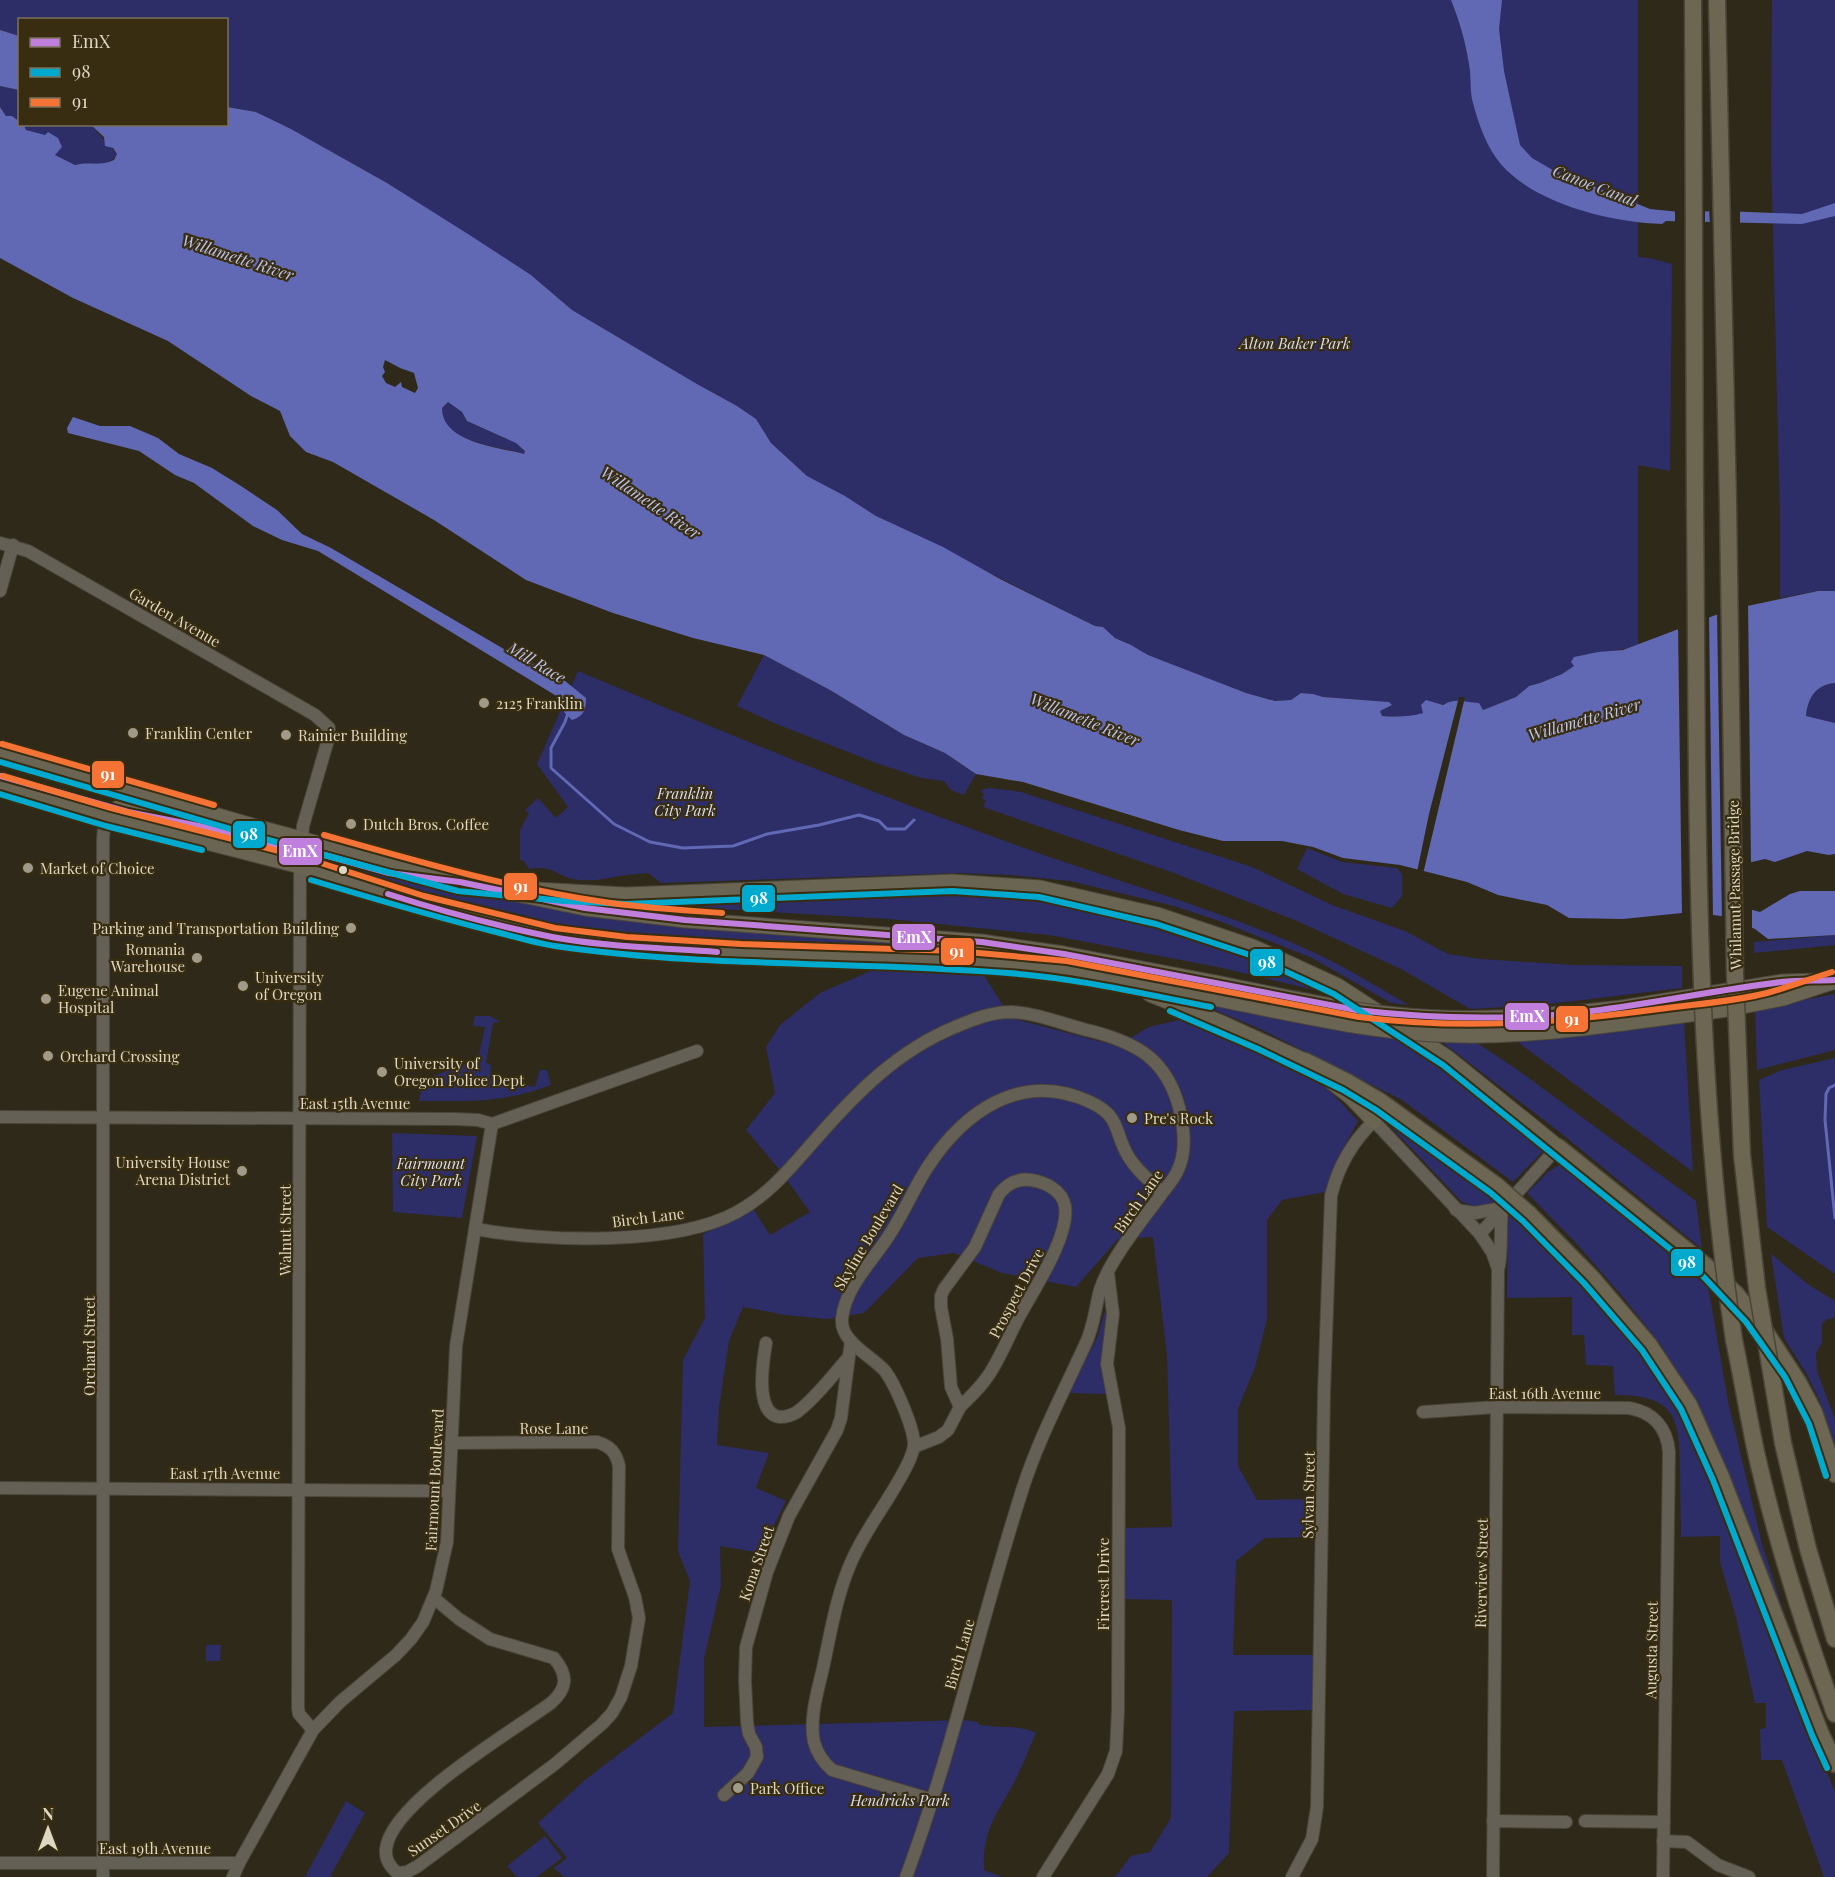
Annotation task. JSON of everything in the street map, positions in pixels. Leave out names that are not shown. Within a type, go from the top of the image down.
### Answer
[{"type":"highway","points":[[1693,0],[1693,285],[1700,934],[1704,1050],[1716,1205],[1734,1340],[1756,1453],[1804,1627],[1835,1714]]},
{"type":"highway","name":"Whilamut Passage Bridge","points":[[1717,0],[1735,975],[1740,1109],[1756,1288],[1783,1443],[1808,1549],[1835,1639]]},
{"type":"highway","points":[[1305,1061],[1381,1102],[1497,1186],[1529,1214],[1591,1277],[1649,1345],[1689,1406],[1720,1478],[1820,1732],[1835,1764]]},
{"type":"highway","points":[[1558,1147],[1706,1266],[1736,1294],[1759,1322],[1798,1382],[1814,1412],[1835,1474]]},
{"type":"main road","points":[[0,753],[267,830],[460,882],[585,908],[621,914],[982,942],[1064,954],[1358,1026],[1434,1035],[1565,1031],[1623,1016],[1728,1009],[1783,999],[1835,980]]},
{"type":"main road","points":[[0,785],[110,817],[300,866],[422,905],[553,937],[672,949],[955,960],[1066,970],[1116,981],[1214,991]]},
{"type":"main road","points":[[110,817],[120,806],[141,802],[214,822],[267,830]]},
{"type":"main road","points":[[460,882],[626,895],[952,882],[1040,888],[1158,915],[1253,947],[1338,986],[1448,1058],[1558,1147]]},
{"type":"main road","points":[[1116,981],[1224,1024],[1305,1061],[1351,1097],[1374,1122]]},
{"type":"street","points":[[0,591],[6,544]]},
{"type":"street","name":"Garden Avenue","points":[[6,544],[28,551],[315,715],[328,729]]},
{"type":"street","name":"Walnut Street","points":[[313,1730],[299,1714],[298,1708],[300,866],[303,826],[328,740],[328,729]]},
{"type":"street","name":"Orchard Street","points":[[103,1877],[103,839],[104,827],[110,817]]},
{"type":"street","name":"Birch Lane","points":[[476,1229],[515,1236],[631,1236],[672,1232],[721,1220],[756,1200],[789,1171],[863,1088],[892,1064],[944,1031],[975,1018],[1007,1012],[1033,1015],[1108,1035],[1142,1050],[1160,1066],[1173,1090],[1179,1110],[1183,1144],[1178,1171],[1108,1273],[1100,1290],[1086,1345],[1047,1425],[1020,1495],[933,1800],[906,1877]]},
{"type":"street","name":"East 15th Avenue","points":[[0,1117],[455,1119],[478,1120],[492,1124],[697,1051]]},
{"type":"street","name":"Skyline Boulevard","points":[[851,1341],[842,1324],[846,1301],[856,1281],[890,1236],[927,1169],[964,1124],[987,1106],[1015,1094],[1042,1090],[1074,1096],[1100,1107],[1107,1112],[1118,1127],[1126,1153],[1132,1162],[1162,1192]]},
{"type":"street","name":"Riverview Street","points":[[1374,1122],[1480,1234],[1492,1252],[1498,1269]]},
{"type":"street","name":"Sylvan Street","points":[[1292,1877],[1312,1839],[1317,1807],[1324,1404],[1331,1196],[1339,1172],[1361,1133],[1374,1122]]},
{"type":"street","name":"Fairmount Boulevard","points":[[233,1877],[238,1863],[313,1730],[340,1702],[403,1648],[423,1622],[434,1598],[446,1552],[456,1346],[492,1124]]},
{"type":"street","points":[[1480,1234],[1558,1147]]},
{"type":"street","name":"Prospect Drive","points":[[914,1447],[939,1437],[948,1430],[960,1407],[977,1391],[992,1370],[1054,1253],[1063,1225],[1065,1205],[1062,1197],[1048,1185],[1025,1179],[1004,1187],[975,1247],[944,1289],[940,1307],[947,1340],[951,1387],[960,1407]]},
{"type":"street","points":[[1456,1210],[1475,1212],[1502,1208]]},
{"type":"street","name":"Riverview Street","points":[[1493,1877],[1498,1269],[1501,1255],[1502,1208]]},
{"type":"street","name":"Fircrest Drive","points":[[1043,1877],[1108,1774],[1116,1751],[1119,1428],[1107,1364],[1113,1314],[1108,1273]]},
{"type":"street","points":[[851,1341],[883,1369],[890,1379],[906,1415],[914,1447],[846,1574],[815,1702],[814,1743],[822,1761],[832,1770],[933,1800]]},
{"type":"street","name":"Kona Street","points":[[724,1795],[748,1773],[757,1757],[747,1722],[745,1680],[748,1637],[781,1533],[837,1430],[842,1410],[851,1341]]},
{"type":"street","points":[[766,1343],[763,1401],[768,1413],[773,1416],[782,1417],[797,1412],[848,1358]]},
{"type":"street","name":"East 16th Avenue","points":[[1423,1412],[1497,1407],[1629,1408],[1647,1413],[1661,1426]]},
{"type":"street","name":"Augusta Street","points":[[1661,1426],[1667,1436],[1669,1452],[1663,1877]]},
{"type":"street","name":"Rose Lane","points":[[451,1443],[597,1442],[605,1444],[613,1449],[619,1466],[619,1527]]},
{"type":"street","name":"East 17th Avenue","points":[[0,1488],[300,1488],[449,1491]]},
{"type":"street","name":"Sunset Drive","points":[[434,1598],[459,1620],[490,1639],[554,1658],[562,1672],[564,1686],[559,1696],[552,1702],[434,1787],[406,1813],[389,1838],[386,1849],[387,1859],[396,1875],[418,1866],[492,1812],[585,1739],[612,1713],[626,1685],[639,1618],[635,1597],[620,1558],[619,1527]]},
{"type":"street","points":[[1493,1821],[1566,1822]]},
{"type":"street","points":[[1585,1821],[1664,1822]]},
{"type":"street","points":[[1663,1841],[1687,1842],[1718,1865],[1749,1877]]},
{"type":"street","name":"East 19th Avenue","points":[[0,1863],[238,1863]]},
{"type":"green space","name":"Alton Baker Park","points":[[0,0],[1638,0],[1638,257],[1672,264],[1670,471],[1638,465],[1638,645],[1574,657],[1574,666],[1562,674],[1529,686],[1516,697],[1483,710],[1460,702],[1434,706],[1416,716],[1382,716],[1380,711],[1388,707],[1389,702],[1301,693],[1291,700],[1276,701],[1246,693],[1148,655],[1115,638],[1103,627],[1095,626],[876,516],[807,476],[771,443],[756,419],[737,406],[572,310],[531,275],[387,183],[256,112],[228,107],[228,18],[18,18],[18,36],[0,30]]},
{"type":"green space","points":[[1772,0],[1835,0],[1835,591],[1818,591],[1780,598],[1771,153]]},
{"type":"green space","points":[[0,86],[18,90],[18,120],[6,116],[0,107]]},
{"type":"green space","points":[[24,126],[92,126],[117,154],[109,162],[75,165],[55,155],[45,136],[26,130]]},
{"type":"green space","points":[[448,402],[462,412],[467,421],[517,443],[525,451],[524,454],[474,442],[452,430],[445,420],[442,408]]},
{"type":"green space","points":[[764,655],[830,690],[904,735],[945,753],[976,774],[964,795],[951,790],[944,781],[921,778],[876,763],[737,706]]},
{"type":"green space","name":"Franklin City Park","points":[[578,671],[741,739],[961,825],[1267,932],[1329,960],[1409,1005],[1391,1003],[1312,958],[1222,922],[1174,906],[1070,881],[959,873],[661,883],[648,873],[585,880],[566,877],[543,868],[529,869],[524,861],[520,860],[520,830],[529,813],[525,810],[538,798],[556,818],[568,807],[537,764]]},
{"type":"green space","points":[[1835,683],[1835,723],[1806,716],[1814,694],[1822,686]]},
{"type":"green space","points":[[990,788],[1021,792],[1252,867],[1332,905],[1405,931],[1448,954],[1480,959],[1573,965],[1682,966],[1682,988],[1541,1005],[1470,1009],[1403,970],[1297,921],[1174,873],[983,807],[986,800],[982,799],[984,793],[980,792]]},
{"type":"green space","points":[[1307,848],[1342,862],[1397,868],[1402,874],[1402,896],[1392,908],[1343,894],[1297,869]]},
{"type":"green space","points":[[364,870],[461,887],[961,944],[959,949],[670,939],[596,933],[496,914],[387,884],[363,873]]},
{"type":"green space","points":[[854,895],[957,895],[1045,899],[1145,921],[1209,939],[1316,983],[1339,996],[1218,967],[1049,935],[890,919],[618,903],[690,904]]},
{"type":"green space","points":[[1835,935],[1835,945],[1754,953],[1754,942]]},
{"type":"green space","name":"Hendricks Park","points":[[910,967],[983,974],[1011,1018],[1117,1046],[1149,1027],[1183,1019],[1276,1058],[1329,1090],[1358,1121],[1335,1164],[1325,1192],[1282,1200],[1267,1220],[1267,1319],[1255,1367],[1238,1409],[1238,1466],[1257,1500],[1313,1499],[1313,1537],[1265,1538],[1236,1561],[1233,1655],[1313,1655],[1312,1710],[1234,1711],[1229,1853],[1207,1877],[1115,1877],[1131,1856],[1150,1852],[1171,1818],[1172,1600],[1125,1599],[1126,1528],[1172,1527],[1167,1355],[1153,1237],[1118,1239],[1076,1287],[1002,1273],[954,1253],[918,1258],[864,1313],[827,1319],[785,1315],[743,1307],[729,1341],[719,1407],[717,1445],[769,1453],[756,1488],[786,1501],[760,1553],[720,1546],[721,1585],[704,1659],[704,1727],[964,1720],[978,1722],[985,1726],[1022,1728],[1036,1733],[1017,1777],[993,1821],[986,1843],[984,1870],[1002,1877],[564,1877],[554,1868],[567,1858],[538,1823],[586,1779],[673,1713],[690,1581],[678,1551],[683,1360],[705,1318],[703,1234],[754,1210],[770,1235],[810,1212],[779,1169],[746,1130],[775,1093],[766,1047],[780,1025],[820,993],[873,970]]},
{"type":"green space","points":[[1835,994],[1835,1050],[1757,1070],[1755,1009]]},
{"type":"green space","points":[[1214,1002],[1412,1039],[1545,1144],[1546,1148],[1513,1182],[1402,1100],[1260,1029],[1212,1009]]},
{"type":"green space","points":[[475,1016],[490,1016],[500,1022],[493,1023],[486,1063],[491,1065],[490,1079],[535,1087],[540,1070],[547,1070],[551,1085],[502,1098],[470,1101],[419,1101],[422,1086],[428,1078],[478,1059],[485,1027],[473,1026]]},
{"type":"green space","points":[[1684,1021],[1693,1172],[1515,1040]]},
{"type":"green space","points":[[1474,1041],[1515,1068],[1696,1201],[1702,1249],[1562,1134],[1442,1042]]},
{"type":"green space","points":[[1835,1058],[1835,1274],[1767,1227],[1759,1080],[1782,1070]]},
{"type":"green space","points":[[1375,1107],[1477,1179],[1499,1200],[1496,1203],[1476,1207],[1462,1202],[1376,1111]]},
{"type":"green space","name":"Fairmount City Park","points":[[392,1133],[477,1136],[462,1218],[393,1212]]},
{"type":"green space","points":[[1559,1165],[1571,1167],[1629,1216],[1706,1274],[1728,1401],[1762,1544],[1797,1654],[1691,1394],[1661,1345],[1623,1297],[1575,1242],[1527,1193],[1548,1172]]},
{"type":"green space","points":[[1511,1210],[1579,1275],[1615,1317],[1651,1365],[1697,1444],[1785,1677],[1835,1791],[1835,1877],[1824,1877],[1782,1760],[1761,1760],[1760,1729],[1766,1728],[1766,1703],[1755,1703],[1736,1617],[1720,1562],[1720,1536],[1681,1537],[1680,1453],[1676,1424],[1662,1405],[1651,1399],[1615,1395],[1613,1366],[1586,1365],[1584,1335],[1572,1335],[1572,1297],[1507,1298],[1508,1220]]},
{"type":"green space","points":[[1771,1254],[1809,1285],[1835,1301],[1835,1318],[1827,1319],[1822,1324],[1822,1343],[1816,1353],[1817,1371],[1835,1419],[1835,1444],[1820,1401],[1784,1338]]},
{"type":"green space","points":[[1104,1313],[1108,1313],[1103,1364],[1106,1394],[1069,1393],[1098,1336]]},
{"type":"green space","points":[[206,1645],[221,1645],[220,1661],[206,1661]]},
{"type":"green space","points":[[346,1801],[365,1813],[331,1875],[333,1877],[305,1877]]},
{"type":"green space","points":[[545,1836],[562,1858],[537,1877],[517,1877],[507,1866]]},
{"type":"water","points":[[1451,0],[1502,0],[1499,29],[1504,71],[1520,145],[1532,158],[1551,169],[1650,209],[1680,212],[1802,214],[1835,203],[1835,216],[1802,224],[1666,221],[1662,224],[1643,223],[1583,211],[1544,196],[1512,175],[1492,151],[1472,99],[1465,44]]},
{"type":"water","points":[[0,30],[18,36],[18,90],[0,86]]},
{"type":"water","name":"Willamette River","points":[[0,107],[6,116],[12,116],[18,120],[18,126],[24,126],[26,130],[45,135],[48,132],[58,138],[62,147],[55,155],[75,165],[108,162],[114,160],[117,154],[113,148],[105,146],[104,137],[92,126],[228,126],[228,107],[256,112],[291,129],[387,183],[468,234],[531,275],[572,310],[756,419],[771,443],[807,476],[876,516],[943,547],[1000,579],[1095,626],[1103,627],[1115,638],[1148,655],[1246,693],[1275,701],[1291,700],[1301,693],[1389,702],[1392,705],[1380,711],[1382,716],[1408,716],[1423,713],[1421,705],[1426,700],[1443,705],[1456,701],[1479,703],[1483,710],[1516,697],[1529,686],[1562,674],[1574,666],[1571,662],[1574,657],[1623,650],[1729,610],[1818,591],[1835,591],[1835,683],[1822,686],[1814,694],[1806,716],[1835,723],[1835,854],[1807,851],[1775,862],[1765,859],[1743,864],[1734,905],[1760,912],[1790,894],[1800,891],[1835,891],[1835,935],[1768,939],[1755,929],[1728,917],[1692,912],[1623,919],[1569,918],[1547,905],[1498,895],[1467,882],[1400,865],[1343,858],[1313,847],[1282,841],[1223,841],[1179,830],[1023,782],[976,774],[945,753],[904,735],[830,690],[764,655],[693,638],[613,613],[526,580],[434,520],[333,462],[306,452],[290,436],[280,411],[251,396],[168,341],[73,298],[0,258]],"holes":[[[385,360],[414,373],[418,388],[415,393],[402,387],[401,382],[395,387],[386,383],[382,376],[385,372],[383,367]],[[448,402],[462,412],[467,421],[516,443],[525,451],[524,454],[487,446],[461,436],[444,420],[442,408]]]},
{"type":"water","points":[[73,417],[100,426],[130,426],[158,438],[179,454],[212,468],[277,510],[302,534],[331,548],[509,652],[559,676],[586,698],[584,712],[572,720],[564,712],[563,700],[318,551],[282,540],[253,526],[194,483],[175,475],[139,451],[68,433],[67,428]]},
{"type":"pier","points":[[1705,208],[1705,224],[1675,224],[1675,209]]},
{"type":"pier","points":[[1709,208],[1740,208],[1740,225],[1710,225]]},
{"type":"pier","points":[[1748,602],[1751,865],[1745,867],[1738,880],[1736,903],[1752,907],[1752,931],[1722,919],[1717,611]]},
{"type":"pier","points":[[1709,614],[1713,918],[1682,916],[1678,626]]},
{"type":"pier","points":[[1459,697],[1465,697],[1423,874],[1417,872],[1429,814]]},
{"type":"waterway","name":"Mill Race","points":[[568,713],[551,748],[551,768],[614,824],[650,842],[683,848],[733,846],[767,834],[859,815],[879,821],[887,829],[905,829],[914,820]]},
{"type":"waterway","points":[[1835,1085],[1829,1088],[1826,1094],[1825,1120],[1835,1218]]},
{"type":"transit line","name":"91","points":[[2,744],[214,805]]},
{"type":"transit line","name":"98","points":[[0,762],[265,839],[458,891],[626,904],[952,891],[1039,897],[1156,924],[1250,955],[1334,994],[1443,1065],[1700,1273],[1746,1322],[1785,1377],[1809,1424],[1826,1476]]},
{"type":"transit line","name":"EmX","points":[[0,776],[128,812],[204,827],[285,850],[321,854],[389,873],[460,882],[585,908],[685,920],[982,942],[1064,954],[1356,1010],[1444,1017],[1533,1016],[1616,1008],[1781,982],[1835,980]]},
{"type":"transit line","name":"91","points":[[3,776],[111,808],[302,857],[424,896],[555,928],[627,937],[741,944],[956,951],[1067,961],[1359,1017],[1472,1024],[1583,1018],[1740,999],[1775,991],[1832,972]]},
{"type":"transit line","name":"98","points":[[0,794],[106,826],[202,850]]},
{"type":"transit line","name":"91","points":[[324,835],[463,873],[568,896],[663,909],[722,913]]},
{"type":"transit line","name":"98","points":[[311,880],[446,919],[555,946],[668,958],[951,969],[1033,975],[1110,987],[1211,1007]]},
{"type":"transit line","name":"EmX","points":[[388,894],[470,918],[552,937],[613,945],[717,952]]},
{"type":"transit line","name":"98","points":[[1170,1011],[1258,1049],[1343,1090],[1376,1110],[1491,1193],[1523,1221],[1584,1283],[1642,1350],[1681,1409],[1713,1480],[1812,1735],[1827,1768]]},
{"type":"place","name":"2125 Franklin","points":[[484,703]]},
{"type":"place","name":"Franklin Center","points":[[133,733]]},
{"type":"place","name":"Rainier Building","points":[[286,735]]},
{"type":"place","name":"Dutch Bros. Coffee","points":[[351,824]]},
{"type":"place","name":"Market of Choice","points":[[28,868]]},
{"type":"place","name":"Parking and Transportation Building","points":[[351,928]]},
{"type":"place","name":"Romania Warehouse","points":[[197,958]]},
{"type":"place","name":"University of Oregon","points":[[243,986]]},
{"type":"place","name":"Eugene Animal Hospital","points":[[46,999]]},
{"type":"place","name":"Orchard Crossing","points":[[48,1056]]},
{"type":"place","name":"University of Oregon Police Dept","points":[[382,1072]]},
{"type":"place","name":"Pre's Rock","points":[[1132,1118]]},
{"type":"place","name":"University House Arena District","points":[[242,1171]]},
{"type":"place","name":"Park Office","points":[[738,1788]]},
{"type":"water label","name":"Canoe Canal","points":[[1595,185]]}]
